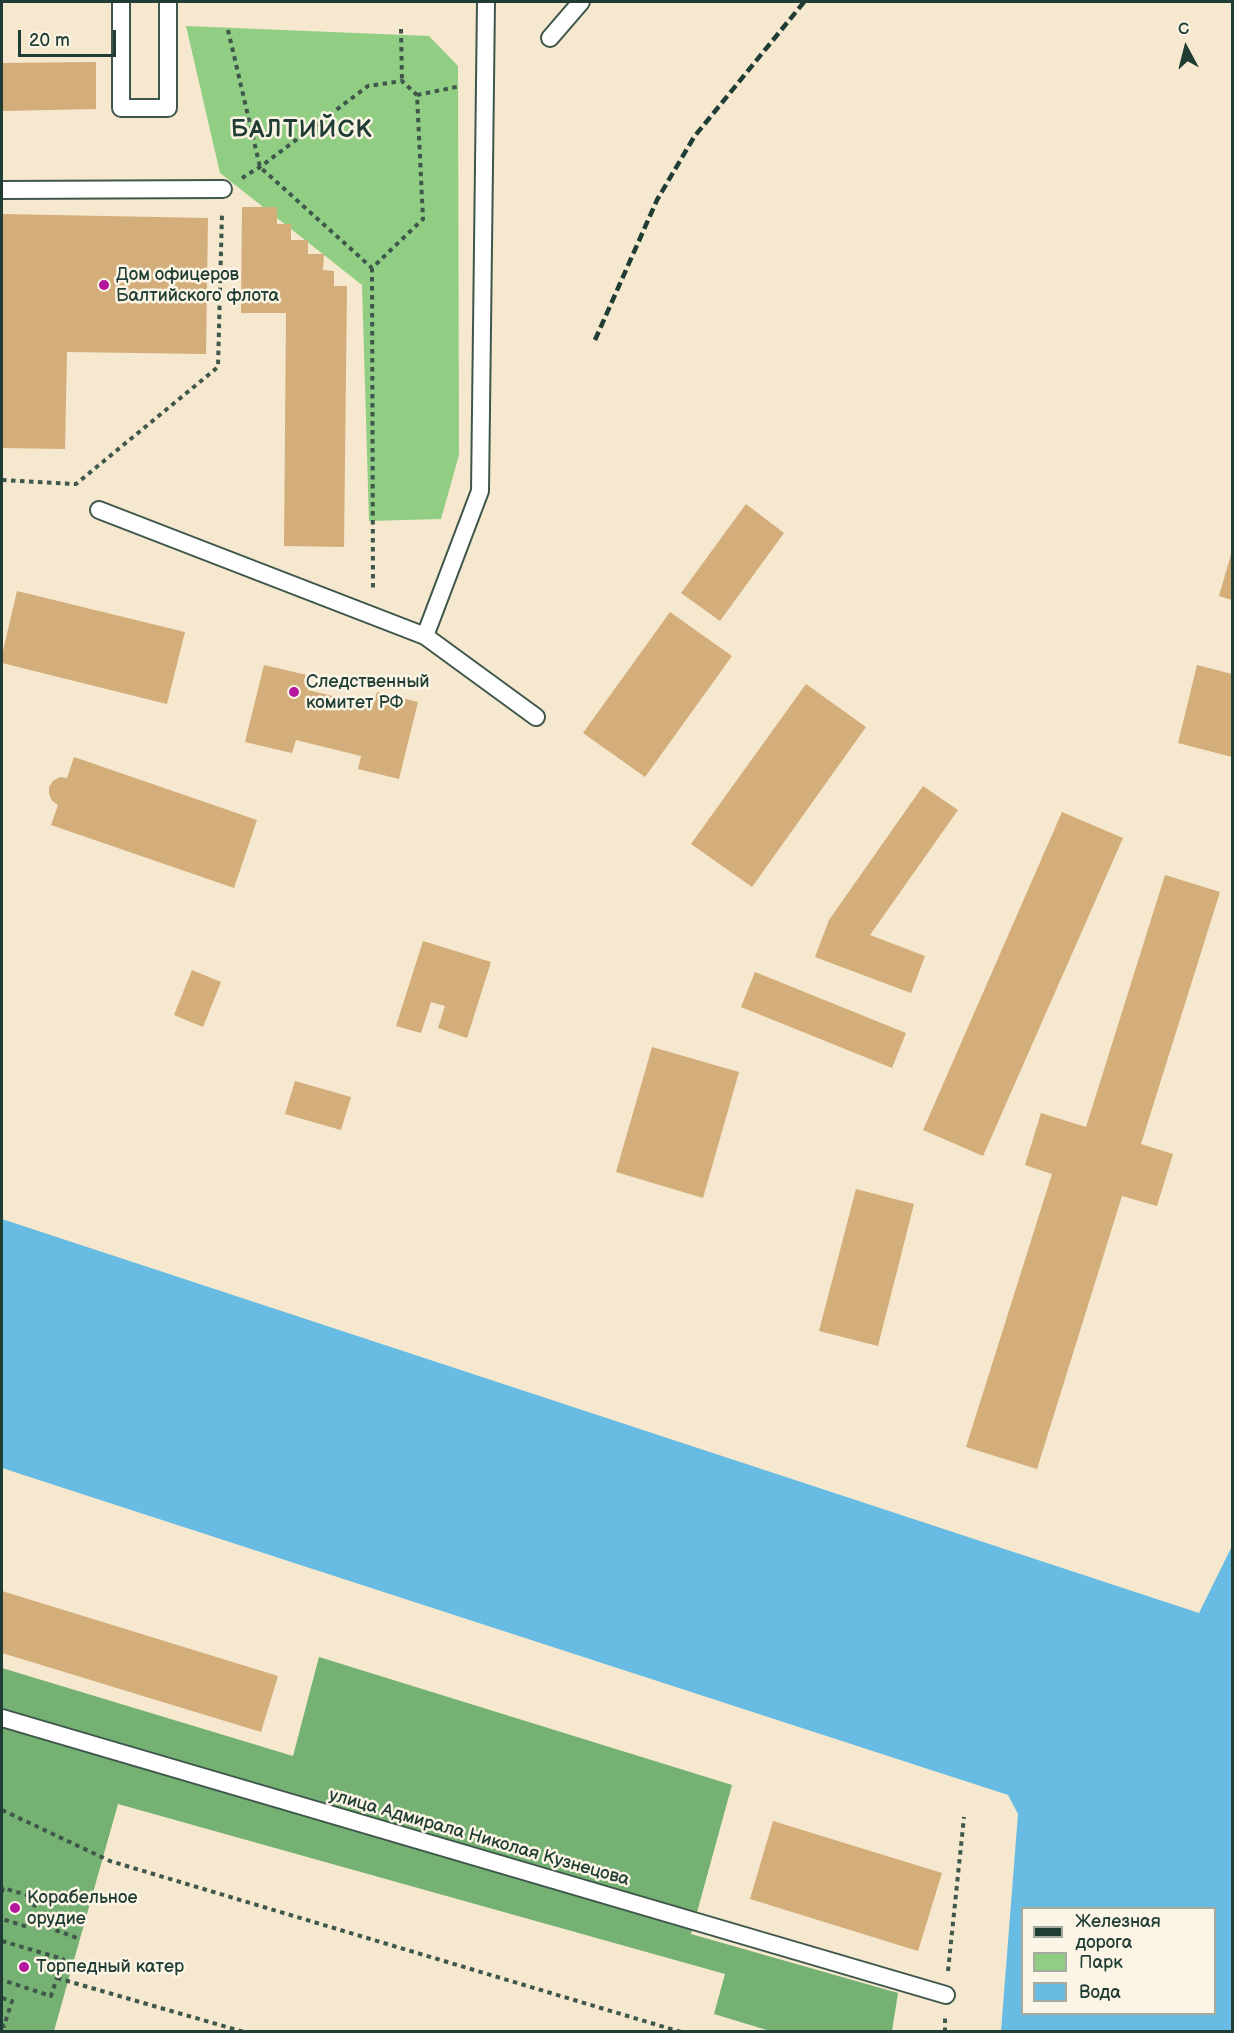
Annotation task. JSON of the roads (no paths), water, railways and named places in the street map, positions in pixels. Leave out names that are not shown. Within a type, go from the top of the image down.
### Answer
[{"type":"lane","points":[[121,2],[121,108],[168,108],[168,2]]},
{"type":"lane","points":[[425,636],[480,491],[486,2]]},
{"type":"lane","points":[[550,38],[581,2]]},
{"type":"lane","points":[[2,190],[223,189]]},
{"type":"lane","points":[[99,510],[425,636],[536,717]]},
{"type":"lane","name":"улица Адмирала Николая Кузнецова","points":[[2,1718],[946,1995]]},
{"type":"water","points":[[2,1219],[1199,1613],[1232,1546],[1232,2031],[1001,2031],[1018,1814],[1008,1795],[2,1468]]},
{"type":"railway","points":[[595,340],[657,200],[694,137],[804,2]]},
{"type":"place","name":"Дом офицеров Балтийского флота","points":[[104,285]]},
{"type":"place","name":"Следственный комитет РФ","points":[[294,692]]},
{"type":"place","name":"Корабельное орудие","points":[[15,1908]]},
{"type":"place","name":"Торпедный катер","points":[[24,1967]]},
{"type":"district","name":"БАЛТИЙСК","points":[[302,131]]}]
